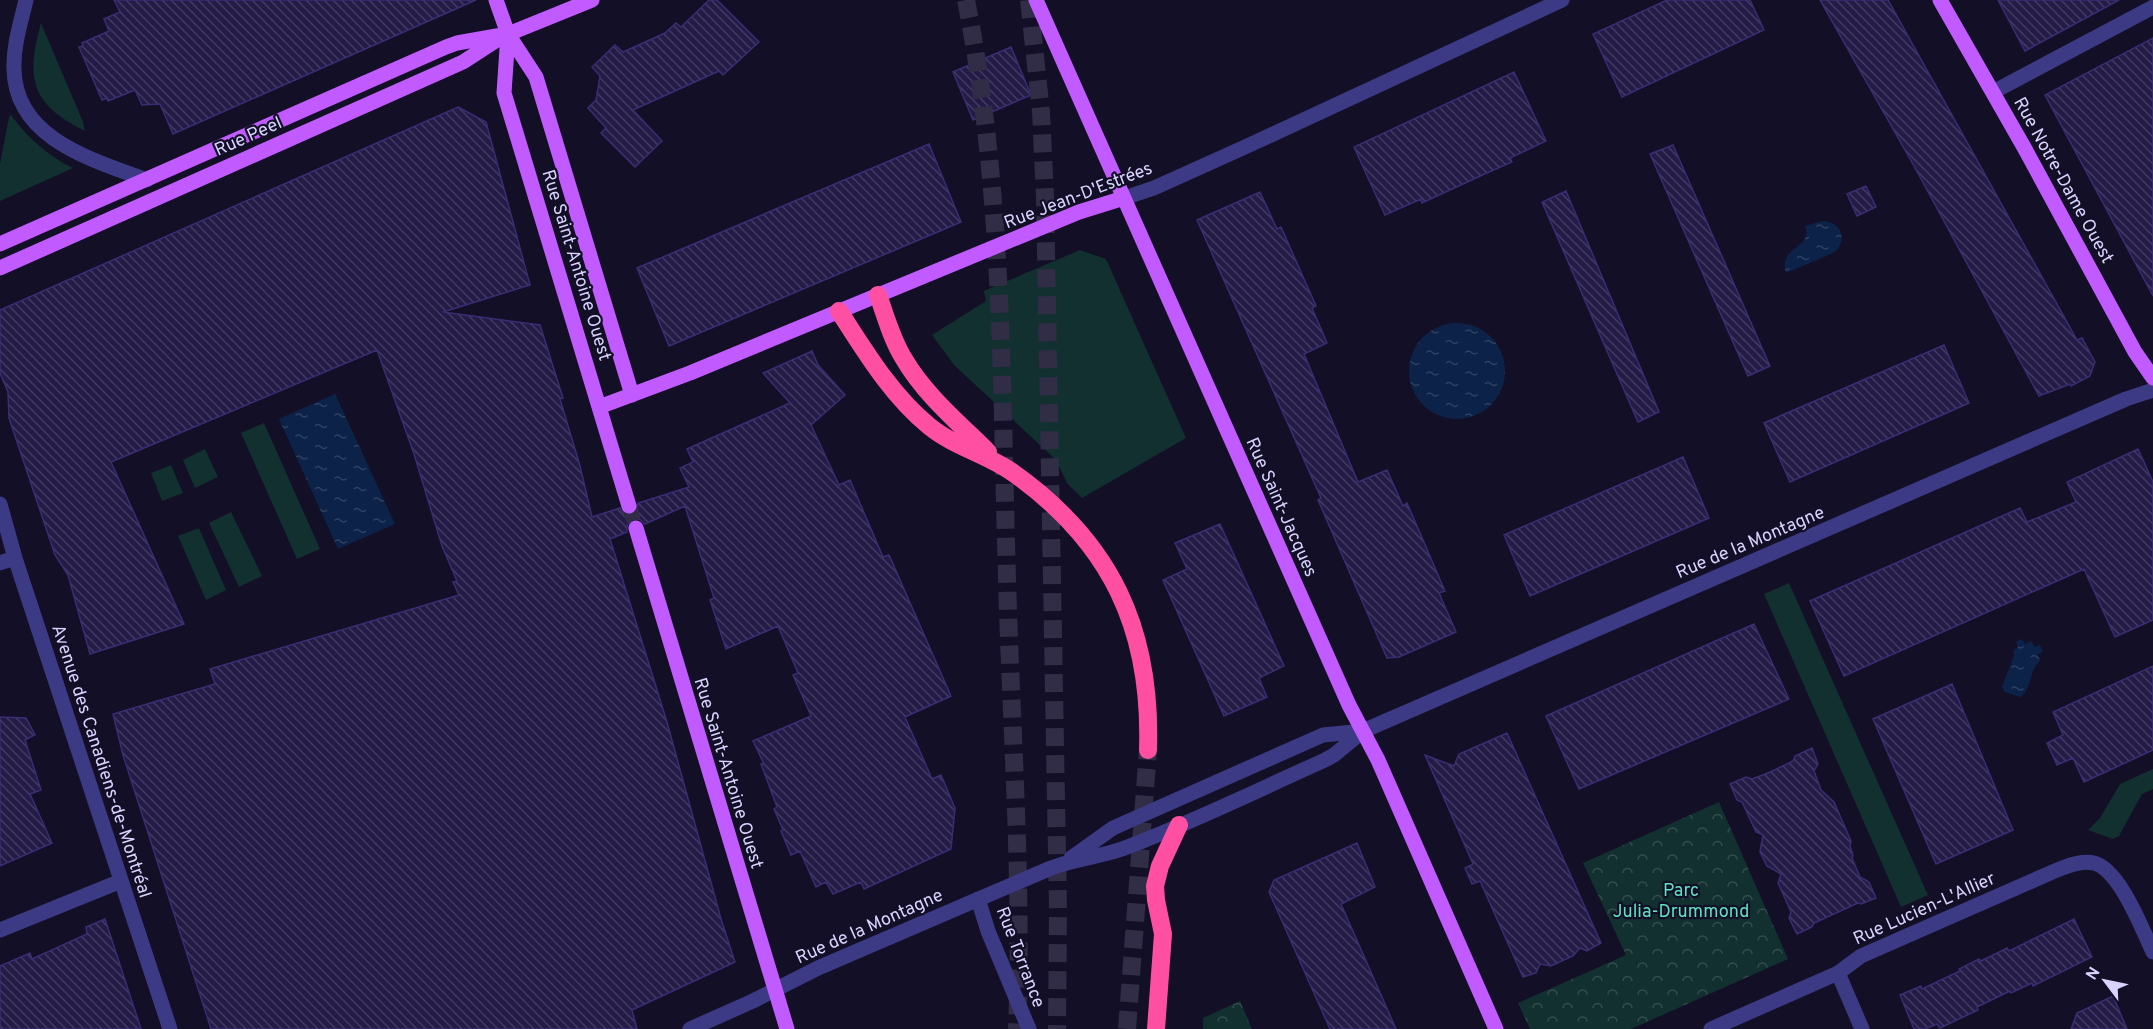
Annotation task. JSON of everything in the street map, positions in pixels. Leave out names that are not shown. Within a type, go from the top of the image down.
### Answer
[{"type":"highway","points":[[878,295],[899,350],[910,369],[931,394],[1000,464]]},
{"type":"highway","points":[[839,311],[880,372],[918,416],[936,431],[1000,464],[1036,490],[1070,520],[1093,548],[1113,578],[1130,620],[1143,663],[1149,717],[1148,750]]},
{"type":"highway","points":[[1156,1029],[1163,934],[1155,886],[1160,866],[1179,825]]},
{"type":"main road","name":"Rue Saint-Antoine Ouest","points":[[496,0],[508,34],[537,77],[632,395]]},
{"type":"main road","name":"Rue Peel","points":[[0,268],[463,62],[508,34],[592,0]]},
{"type":"main road","name":"Rue Saint-Jacques","points":[[1036,0],[1348,705],[1378,760],[1496,1029]]},
{"type":"main road","name":"Rue Notre-Dame Ouest","points":[[1940,0],[2135,352],[2153,378]]},
{"type":"main road","name":"Rue Peel","points":[[0,244],[451,45],[508,34]]},
{"type":"main road","name":"Rue Saint-Antoine Ouest","points":[[508,34],[504,93],[629,506]]},
{"type":"main road","name":"Rue Jean-D'Estrées","points":[[599,407],[1079,212],[1124,198]]},
{"type":"main road","name":"Rue Saint-Antoine Ouest","points":[[636,528],[787,1029]]},
{"type":"street","points":[[26,0],[14,69],[18,93],[29,115],[44,132],[72,151],[147,180]]},
{"type":"street","name":"Rue Jean-D'Estrées","points":[[1124,198],[1154,188],[1245,147],[1562,0]]},
{"type":"street","points":[[1993,92],[2153,7]]},
{"type":"street","name":"Rue de la Montagne","points":[[690,1029],[818,968],[1066,862],[1120,850],[1179,825],[1334,755],[1363,731],[2126,399],[2153,390]]},
{"type":"street","name":"Avenue des Canadiens-de-Montréal","points":[[0,504],[15,558],[170,1029]]},
{"type":"street","points":[[0,563],[15,558]]},
{"type":"street","name":"Rue de la Montagne","points":[[1066,862],[1113,828],[1323,735],[1363,731]]},
{"type":"street","name":"Rue Lucien-L'Allier","points":[[1711,1029],[1838,974],[1861,956],[1880,947],[2070,865],[2091,862],[2106,869],[2116,882],[2153,952]]},
{"type":"street","points":[[0,930],[121,881]]},
{"type":"street","name":"Rue Torrance","points":[[978,899],[988,931],[1029,1029]]},
{"type":"street","points":[[1838,974],[1862,1029]]},
{"type":"green space","points":[[41,23],[85,131],[53,110],[37,88],[34,59]]},
{"type":"green space","points":[[11,115],[39,145],[55,158],[73,168],[0,201],[0,164]]},
{"type":"green space","points":[[1080,250],[1106,259],[1186,438],[1082,498],[1067,483],[1056,460],[954,365],[932,335],[986,301],[984,291]]},
{"type":"green space","points":[[264,423],[320,549],[297,559],[241,433]]},
{"type":"green space","points":[[205,449],[218,477],[195,488],[183,460]]},
{"type":"green space","points":[[171,465],[183,493],[162,501],[151,473]]},
{"type":"green space","points":[[231,512],[262,576],[239,587],[209,523]]},
{"type":"green space","points":[[199,528],[226,590],[206,600],[178,536]]},
{"type":"green space","points":[[1789,583],[1928,895],[1901,907],[1764,594]]},
{"type":"green space","points":[[2153,769],[2153,789],[2142,794],[2119,836],[2113,839],[2088,830],[2100,818],[2120,784]]},
{"type":"green space","name":"Parc Julia-Drummond","points":[[1719,802],[1788,959],[1631,1029],[1530,1029],[1518,1003],[1626,955],[1583,863]]},
{"type":"green space","points":[[1240,1001],[1252,1029],[1203,1029],[1203,1018]]},
{"type":"water","points":[[1823,221],[1831,223],[1841,232],[1842,241],[1837,250],[1786,273],[1786,258],[1805,239],[1805,226]]},
{"type":"water","points":[[1448,323],[1466,323],[1484,331],[1497,344],[1505,362],[1502,390],[1484,411],[1466,419],[1448,419],[1430,411],[1417,398],[1409,380],[1409,362],[1417,344],[1430,331]]},
{"type":"water","points":[[335,394],[395,524],[338,549],[279,419]]},
{"type":"water","points":[[2022,639],[2025,644],[2031,641],[2035,647],[2040,645],[2043,652],[2038,654],[2040,661],[2034,669],[2027,690],[2020,697],[2005,692],[2002,687],[2014,656],[2013,651],[2018,647],[2016,642]]},
{"type":"building","points":[[114,0],[476,0],[173,134],[160,104],[142,105],[135,90],[108,101],[107,98],[102,100],[79,47],[83,46],[82,43],[109,31],[104,19],[120,12]]},
{"type":"building","points":[[709,0],[717,0],[759,42],[723,75],[719,71],[633,110],[662,141],[635,167],[601,133],[606,128],[588,108],[596,100],[600,76],[592,67],[615,45],[623,52],[665,33],[676,23],[681,27]]},
{"type":"building","points":[[1667,0],[1750,0],[1764,30],[1622,97],[1593,34]]},
{"type":"building","points":[[1820,0],[1888,0],[2077,340],[2082,338],[2095,362],[2090,376],[2071,386],[2070,384],[2039,396],[1914,166]]},
{"type":"building","points":[[1998,0],[2119,0],[2025,51]]},
{"type":"building","points":[[2153,38],[2153,296],[2045,95]]},
{"type":"building","points":[[1011,47],[1031,95],[973,120],[953,72]]},
{"type":"building","points":[[1514,72],[1546,141],[1510,158],[1512,162],[1422,203],[1421,199],[1385,215],[1354,147]]},
{"type":"building","points":[[458,107],[486,122],[530,285],[443,312],[540,325],[563,398],[560,399],[592,517],[620,508],[623,513],[631,515],[636,512],[638,503],[689,487],[680,468],[693,462],[687,449],[790,403],[763,373],[812,351],[818,365],[845,395],[811,425],[839,485],[850,480],[883,557],[889,555],[951,696],[905,717],[932,779],[941,775],[955,808],[951,849],[864,889],[861,882],[833,894],[826,882],[816,887],[800,851],[791,855],[774,809],[777,807],[761,764],[764,764],[753,741],[811,716],[793,675],[798,673],[778,626],[726,649],[710,600],[714,598],[685,506],[645,524],[639,519],[633,519],[627,525],[627,532],[610,539],[667,722],[735,962],[632,1010],[637,1029],[211,1029],[123,755],[113,714],[215,684],[210,669],[459,595],[453,582],[457,581],[442,546],[414,454],[377,350],[111,462],[184,624],[90,654],[68,575],[55,555],[9,418],[8,392],[0,373],[0,310]]},
{"type":"building","points":[[929,144],[961,222],[669,346],[637,268]]},
{"type":"building","points":[[1673,145],[1770,366],[1748,376],[1650,154]]},
{"type":"building","points":[[1866,186],[1876,207],[1857,216],[1847,194]]},
{"type":"building","points":[[1566,191],[1659,412],[1638,422],[1542,202]]},
{"type":"building","points":[[1260,192],[1277,229],[1281,227],[1316,306],[1312,308],[1327,343],[1304,354],[1358,482],[1387,470],[1403,506],[1407,503],[1445,591],[1439,593],[1456,632],[1399,657],[1387,658],[1318,500],[1321,498],[1197,220]]},
{"type":"building","points":[[1944,345],[1969,403],[1790,482],[1764,423]]},
{"type":"building","points":[[2138,449],[2153,482],[2153,620],[2115,637],[2084,569],[1844,676],[1810,601],[2020,508],[2027,522],[2076,502],[2067,482]]},
{"type":"building","points":[[1683,457],[1709,518],[1530,596],[1504,535]]},
{"type":"building","points":[[1220,524],[1284,666],[1259,678],[1267,697],[1224,716],[1163,580],[1187,569],[1175,543]]},
{"type":"building","points":[[1754,624],[1789,699],[1579,789],[1546,716]]},
{"type":"building","points":[[2153,666],[2153,750],[2084,782],[2073,758],[2057,765],[2047,743],[2063,735],[2053,712]]},
{"type":"building","points":[[1952,684],[2013,830],[1936,864],[1873,719]]},
{"type":"building","points":[[0,717],[26,718],[35,735],[25,740],[41,790],[30,794],[52,843],[0,866]]},
{"type":"building","points":[[1507,733],[1601,943],[1587,951],[1580,948],[1573,956],[1551,966],[1540,964],[1536,973],[1523,977],[1480,881],[1472,884],[1465,868],[1473,864],[1425,755],[1454,766],[1459,754]]},
{"type":"building","points":[[1812,748],[1818,764],[1814,771],[1821,790],[1834,802],[1851,841],[1852,858],[1860,877],[1869,882],[1876,898],[1858,903],[1814,923],[1812,927],[1797,934],[1789,918],[1791,912],[1778,883],[1781,874],[1767,866],[1760,852],[1763,835],[1756,832],[1742,802],[1737,800],[1730,784],[1746,777],[1752,779],[1768,773],[1793,761],[1795,756]]},
{"type":"building","points":[[1357,843],[1375,887],[1341,904],[1396,1029],[1330,1029],[1269,892],[1274,880]]},
{"type":"building","points":[[105,919],[141,1029],[0,1029],[0,966],[30,953],[32,959],[87,934],[86,927]]},
{"type":"building","points":[[2074,919],[2092,957],[2033,986],[2032,983],[2011,993],[2010,991],[1977,1007],[1978,1010],[1940,1028],[1937,1024],[1925,1029],[1914,1029],[1900,995],[1921,986],[1922,989],[1979,959],[1981,961],[2007,948],[2009,951]]},
{"type":"building","points":[[2113,996],[2127,1029],[2071,1029],[2077,1013]]},
{"type":"tunnel","points":[[966,0],[988,144],[998,288],[1018,860],[1017,1029]]},
{"type":"tunnel","points":[[1029,0],[1041,112],[1045,197],[1058,909],[1057,1029]]},
{"type":"tunnel","points":[[629,506],[636,528]]},
{"type":"tunnel","points":[[1127,1029],[1148,750]]}]
